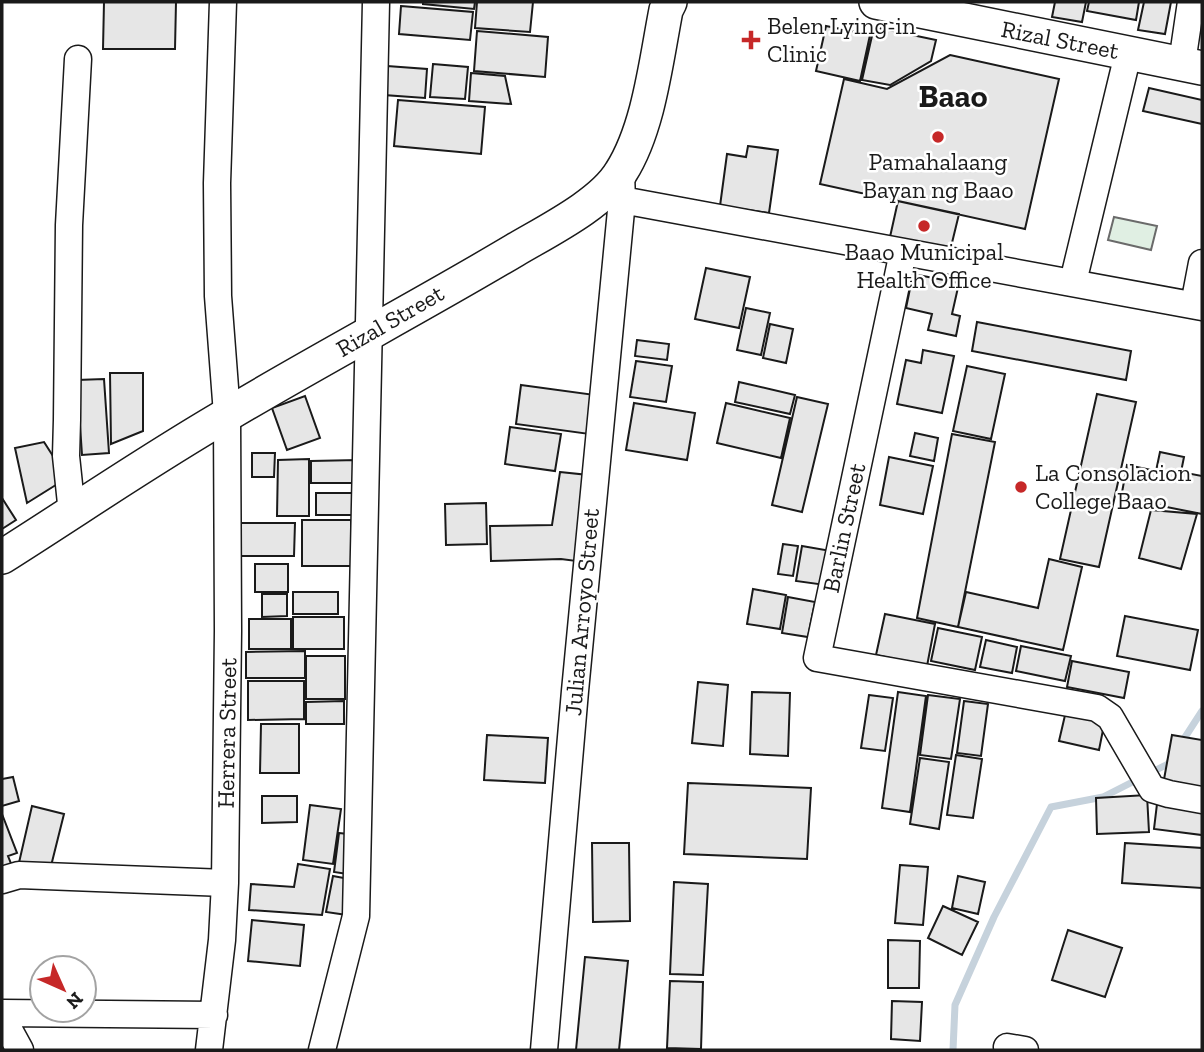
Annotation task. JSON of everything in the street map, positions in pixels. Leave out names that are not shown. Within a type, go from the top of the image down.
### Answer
[{"type":"main road","name":"Rizal Street","points":[[2,557],[228,414],[571,217],[595,199],[621,187],[646,106],[670,2]]},
{"type":"main road","name":"Rizal Street","points":[[876,2],[977,12],[1128,54],[1192,66]]},
{"type":"street","name":"Herrera Street","points":[[209,1050],[222,940],[225,883],[228,414],[218,284],[223,2]]},
{"type":"street","points":[[322,1050],[356,916],[376,2]]},
{"type":"street","points":[[1191,2],[1192,66]]},
{"type":"street","points":[[1073,282],[1128,54]]},
{"type":"street","points":[[72,513],[66,456],[67,364],[69,225],[78,60]]},
{"type":"street","points":[[621,187],[902,252],[1198,306],[1202,263]]},
{"type":"street","name":"Julian Arroyo Street","points":[[544,1050],[621,187]]},
{"type":"street","name":"Barlin Street","points":[[902,252],[817,658],[1097,708],[1110,718],[1152,789],[1202,800]]},
{"type":"street","points":[[2,880],[19,875],[225,883]]},
{"type":"street","points":[[20,1050],[2,1015],[214,1015]]},
{"type":"green space","points":[[1114,217],[1157,226],[1151,250],[1108,240]]},
{"type":"building","points":[[104,2],[176,2],[175,49],[103,49]]},
{"type":"building","points":[[423,2],[475,2],[474,9]]},
{"type":"building","points":[[477,2],[533,2],[530,32],[475,28]]},
{"type":"building","points":[[1055,2],[1086,2],[1082,22],[1052,17]]},
{"type":"building","points":[[1089,2],[1139,2],[1136,20],[1087,11]]},
{"type":"building","points":[[1144,2],[1171,2],[1165,34],[1138,30]]},
{"type":"building","points":[[401,6],[473,12],[470,40],[399,34]]},
{"type":"building","points":[[826,26],[870,35],[860,81],[816,71]]},
{"type":"building","points":[[874,27],[936,40],[931,61],[890,85],[862,80]]},
{"type":"building","points":[[477,31],[548,37],[545,77],[474,71]]},
{"type":"building","name":"Pamahalaang Bayan ng Baao","points":[[950,55],[1059,79],[1025,229],[820,184],[844,79],[887,89]]},
{"type":"building","points":[[433,64],[468,67],[465,99],[430,97]]},
{"type":"building","points":[[387,66],[427,69],[425,98],[384,95]]},
{"type":"building","points":[[471,73],[505,76],[511,104],[469,101]]},
{"type":"building","points":[[1149,88],[1202,100],[1202,124],[1143,111]]},
{"type":"building","points":[[398,100],[485,107],[481,154],[394,146]]},
{"type":"building","points":[[748,146],[778,150],[769,213],[720,206],[727,154],[746,157]]},
{"type":"building","name":"Baao Municipal Health Office","points":[[898,201],[959,214],[950,251],[890,237]]},
{"type":"building","points":[[706,268],[750,277],[739,328],[695,319]]},
{"type":"building","points":[[913,274],[959,283],[952,314],[960,316],[956,336],[928,330],[932,314],[906,308]]},
{"type":"building","points":[[746,308],[770,313],[761,355],[737,350]]},
{"type":"building","points":[[977,322],[1131,351],[1126,380],[972,351]]},
{"type":"building","points":[[770,324],[793,329],[786,363],[763,358]]},
{"type":"building","points":[[637,340],[669,344],[667,360],[635,356]]},
{"type":"building","points":[[923,350],[954,356],[942,413],[897,404],[906,360],[921,363]]},
{"type":"building","points":[[636,361],[672,366],[666,402],[630,397]]},
{"type":"building","points":[[967,366],[1005,374],[991,439],[953,431]]},
{"type":"building","points":[[110,373],[143,373],[143,431],[111,444]]},
{"type":"building","points":[[104,379],[109,453],[82,455],[77,380]]},
{"type":"building","points":[[739,382],[795,395],[790,414],[735,402]]},
{"type":"building","points":[[521,385],[595,395],[589,434],[516,424]]},
{"type":"building","points":[[1097,394],[1136,402],[1099,567],[1060,559]]},
{"type":"building","points":[[305,396],[320,438],[287,450],[272,408]]},
{"type":"building","points":[[797,397],[828,404],[802,512],[772,505]]},
{"type":"building","points":[[634,403],[695,413],[687,460],[626,450]]},
{"type":"building","points":[[726,403],[790,418],[781,458],[717,443]]},
{"type":"building","points":[[510,427],[561,434],[555,471],[505,464]]},
{"type":"building","points":[[915,433],[938,438],[934,461],[910,456]]},
{"type":"building","points":[[952,434],[995,442],[958,627],[917,618]]},
{"type":"building","points":[[44,442],[67,478],[27,503],[15,448]]},
{"type":"building","points":[[1160,452],[1184,457],[1181,472],[1202,476],[1202,514],[1121,498],[1127,465],[1156,471]]},
{"type":"building","points":[[252,453],[275,453],[274,477],[252,477]]},
{"type":"building","points":[[889,457],[933,466],[923,514],[880,505]]},
{"type":"building","points":[[309,459],[309,516],[277,516],[278,460]]},
{"type":"building","points":[[358,460],[358,483],[311,483],[311,461]]},
{"type":"building","points":[[560,472],[588,475],[576,561],[491,561],[490,526],[552,525]]},
{"type":"building","points":[[316,493],[357,493],[357,515],[316,515]]},
{"type":"building","points":[[2,498],[16,520],[2,529]]},
{"type":"building","points":[[486,503],[487,544],[446,545],[445,504]]},
{"type":"building","points":[[1151,510],[1197,514],[1181,569],[1139,558]]},
{"type":"building","points":[[302,520],[351,520],[351,566],[302,566]]},
{"type":"building","points":[[241,523],[295,523],[294,556],[241,556]]},
{"type":"building","points":[[783,544],[798,546],[793,576],[778,574]]},
{"type":"building","points":[[802,546],[831,551],[825,585],[796,581]]},
{"type":"building","points":[[1049,559],[1082,567],[1063,650],[958,627],[966,592],[1038,608]]},
{"type":"building","points":[[255,564],[288,564],[288,592],[255,592]]},
{"type":"building","points":[[753,589],[786,595],[780,629],[747,624]]},
{"type":"building","points":[[293,592],[338,592],[338,614],[293,614]]},
{"type":"building","points":[[262,594],[287,594],[287,616],[262,617]]},
{"type":"building","points":[[788,597],[815,602],[808,637],[782,633]]},
{"type":"building","points":[[885,614],[935,624],[927,666],[876,655]]},
{"type":"building","points":[[1125,616],[1198,630],[1190,670],[1117,656]]},
{"type":"building","points":[[293,617],[344,617],[344,649],[293,649]]},
{"type":"building","points":[[249,619],[291,619],[291,649],[249,649]]},
{"type":"building","points":[[938,628],[982,637],[975,670],[931,661]]},
{"type":"building","points":[[986,640],[1017,647],[1012,673],[980,667]]},
{"type":"building","points":[[1021,646],[1071,656],[1065,681],[1016,671]]},
{"type":"building","points":[[305,651],[305,678],[246,678],[246,652]]},
{"type":"building","points":[[306,656],[345,656],[345,699],[306,699]]},
{"type":"building","points":[[1072,661],[1129,672],[1124,698],[1067,687]]},
{"type":"building","points":[[248,681],[304,681],[304,719],[248,720]]},
{"type":"building","points":[[698,682],[728,685],[723,746],[692,743]]},
{"type":"building","points":[[752,692],[790,693],[788,756],[750,754]]},
{"type":"building","points":[[898,692],[926,696],[910,812],[882,808]]},
{"type":"building","points":[[869,695],[893,698],[885,751],[861,748]]},
{"type":"building","points":[[928,695],[960,699],[951,759],[920,755]]},
{"type":"building","points":[[344,701],[344,724],[306,724],[306,702]]},
{"type":"building","points":[[964,701],[988,704],[981,756],[957,753]]},
{"type":"building","points":[[1066,711],[1105,720],[1099,750],[1059,741]]},
{"type":"building","points":[[261,724],[299,724],[299,773],[260,773]]},
{"type":"building","points":[[487,735],[548,738],[545,783],[484,780]]},
{"type":"building","points":[[1172,735],[1202,740],[1202,791],[1163,785]]},
{"type":"building","points":[[956,755],[982,759],[973,818],[947,815]]},
{"type":"building","points":[[920,758],[949,762],[939,829],[910,824]]},
{"type":"building","points":[[13,777],[19,801],[2,806],[2,779]]},
{"type":"building","points":[[688,783],[811,788],[807,859],[684,854]]},
{"type":"building","points":[[1147,795],[1149,832],[1097,834],[1096,798]]},
{"type":"building","points":[[262,796],[297,796],[297,822],[262,823]]},
{"type":"building","points":[[1157,804],[1202,810],[1202,835],[1154,829]]},
{"type":"building","points":[[310,805],[341,809],[333,864],[303,860]]},
{"type":"building","points":[[32,806],[64,814],[49,874],[18,867]]},
{"type":"building","points":[[2,814],[17,853],[8,856],[12,866],[2,870]]},
{"type":"building","points":[[339,833],[366,836],[361,876],[334,872]]},
{"type":"building","points":[[592,843],[629,843],[630,921],[593,922]]},
{"type":"building","points":[[1125,843],[1202,848],[1202,888],[1122,883]]},
{"type":"building","points":[[298,864],[330,869],[322,915],[249,910],[251,884],[294,887]]},
{"type":"building","points":[[900,865],[928,867],[923,925],[895,923]]},
{"type":"building","points":[[333,876],[360,881],[354,916],[326,912]]},
{"type":"building","points":[[958,876],[985,882],[978,914],[952,908]]},
{"type":"building","points":[[674,882],[708,884],[703,975],[670,974]]},
{"type":"building","points":[[943,906],[978,922],[962,955],[928,938]]},
{"type":"building","points":[[252,920],[304,925],[300,966],[248,961]]},
{"type":"building","points":[[1068,930],[1122,948],[1105,997],[1052,980]]},
{"type":"building","points":[[888,940],[920,941],[919,988],[888,988]]},
{"type":"building","points":[[585,957],[628,961],[619,1050],[576,1050]]},
{"type":"building","points":[[670,981],[703,982],[701,1049],[667,1048]]},
{"type":"building","points":[[892,1001],[922,1002],[920,1041],[891,1039]]},
{"type":"waterway","points":[[1180,745],[1202,711]]},
{"type":"waterway","points":[[953,1050],[955,1005],[994,917],[1051,807],[1103,797],[1168,764],[1172,758]]},
{"type":"place","name":"Belen Lying-in Clinic","points":[[751,40]]},
{"type":"place","name":"Pamahalaang Bayan ng Baao","points":[[938,137]]},
{"type":"place","name":"Baao Municipal Health Office","points":[[924,226]]},
{"type":"place","name":"La Consolacion College Baao","points":[[1021,487]]},
{"type":"district","name":"Baao","points":[[953,96]]}]
